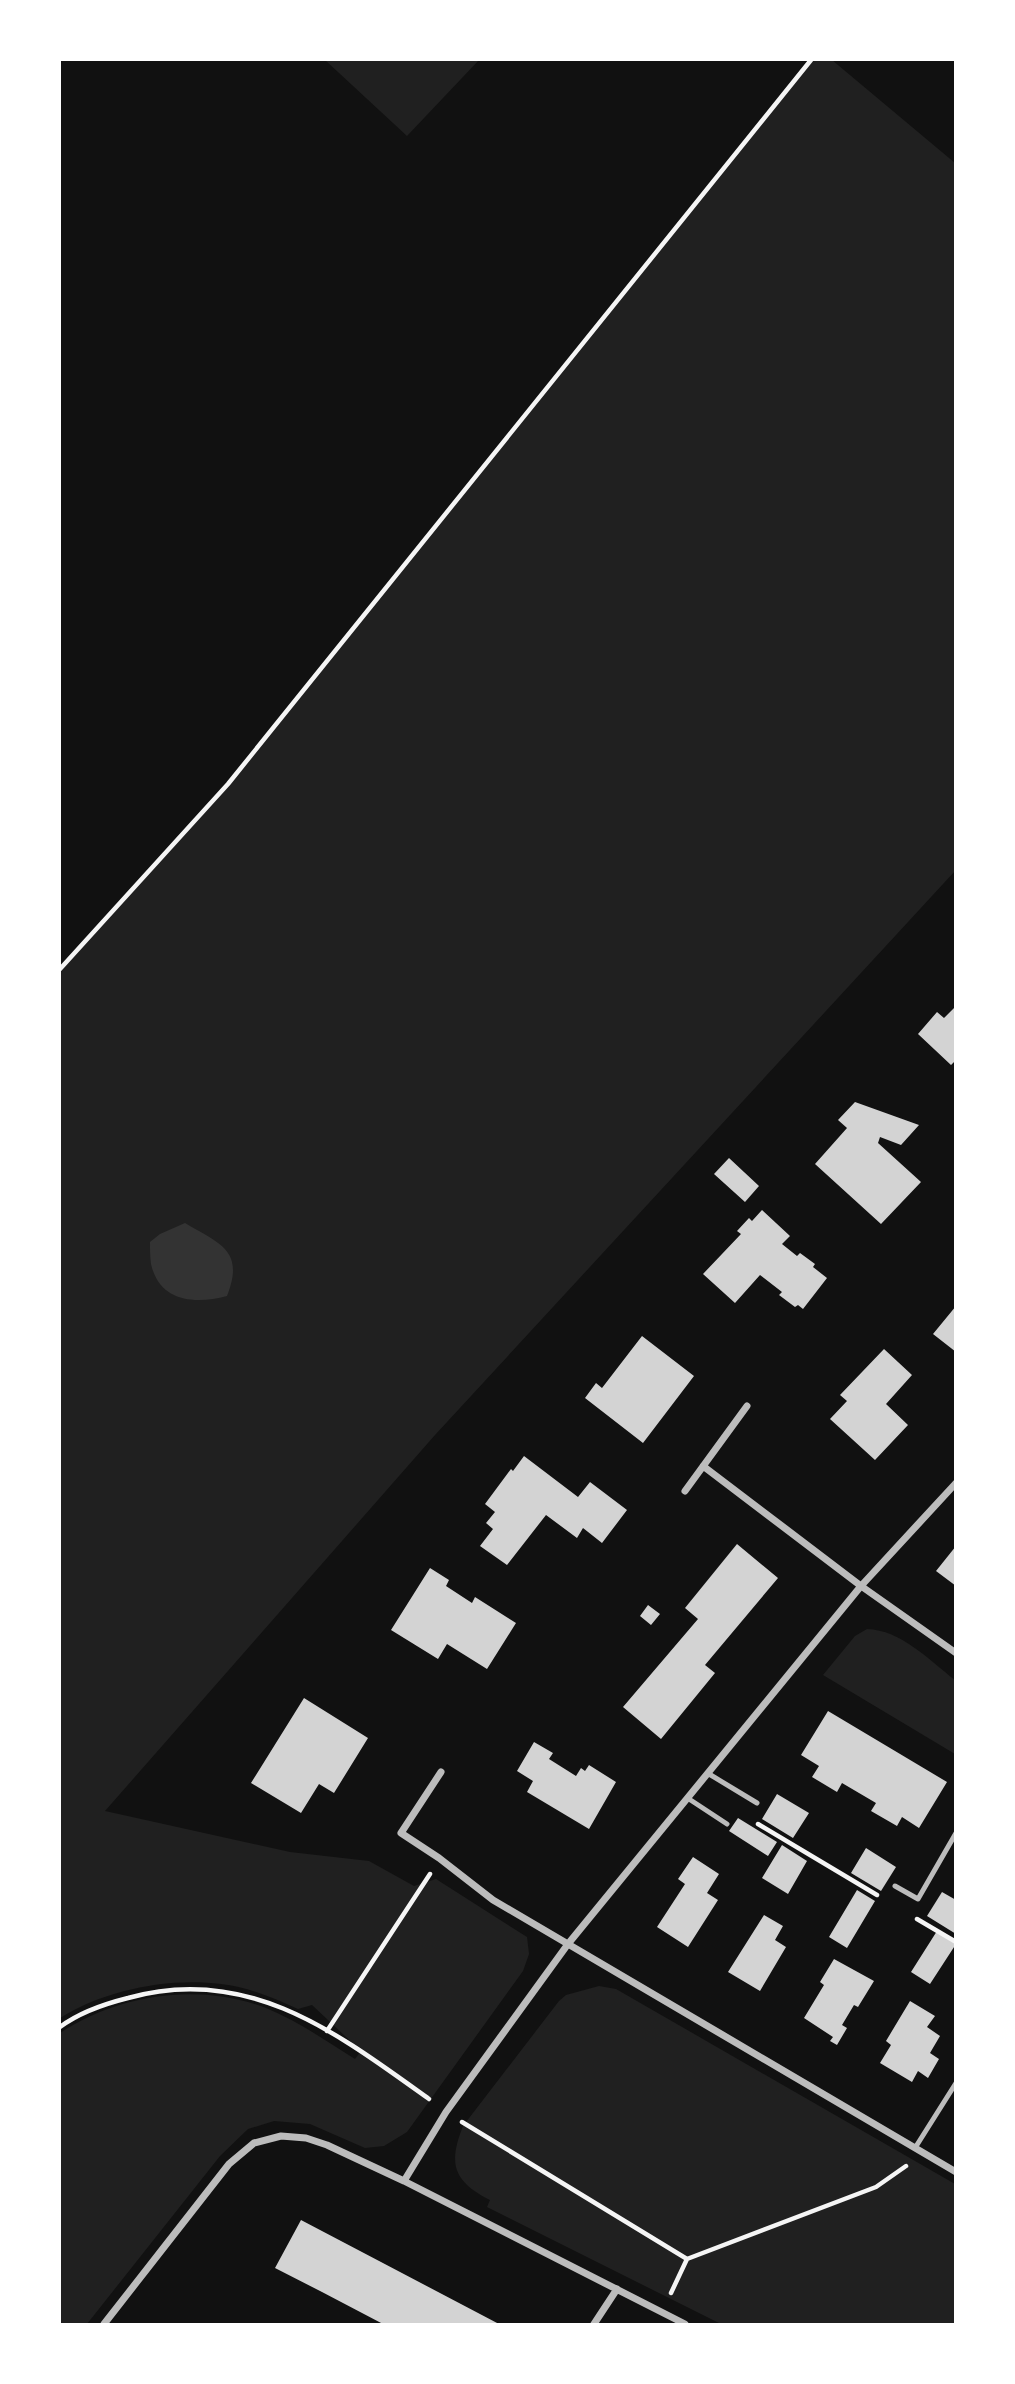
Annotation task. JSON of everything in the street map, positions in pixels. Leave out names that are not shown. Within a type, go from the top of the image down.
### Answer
[{"type":"street","points":[[685,1491],[747,1406]]},
{"type":"street","points":[[703,1466],[956,1653]]},
{"type":"street","points":[[404,2181],[446,2112],[568,1944],[862,1586],[956,1483]]},
{"type":"street","points":[[441,1772],[401,1833],[439,1858],[493,1900],[956,2172]]},
{"type":"street","points":[[104,2325],[229,2164],[254,2143],[281,2136],[306,2138],[327,2145],[404,2181],[685,2325]]},
{"type":"street","points":[[594,2325],[617,2289]]},
{"type":"lane","points":[[709,1774],[757,1802]]},
{"type":"lane","points":[[689,1799],[727,1824]]},
{"type":"lane","points":[[895,1886],[918,1899],[956,1833]]},
{"type":"lane","points":[[915,2148],[956,2083]]},
{"type":"path","points":[[60,969],[228,784],[811,60]]},
{"type":"path","points":[[756,1823],[885,1900]]},
{"type":"path","points":[[327,2031],[439,1858]]},
{"type":"path","points":[[909,1914],[956,1942]]},
{"type":"path","points":[[60,2027],[102,2005],[143,1993],[177,1988],[221,1990],[267,2001],[301,2015],[385,2068],[446,2112],[687,2259]]},
{"type":"path","points":[[662,2312],[687,2259],[876,2188],[924,2153]]},
{"type":"shaded area","points":[[325,60],[479,60],[407,136]]},
{"type":"shaded area","points":[[811,60],[832,60],[955,163],[955,871],[435,1435],[105,1811],[290,1852],[369,1861],[414,1886],[436,1879],[527,1937],[529,1954],[523,1971],[407,2132],[384,2146],[365,2148],[310,2124],[274,2121],[248,2129],[220,2156],[87,2324],[60,2324],[60,2033],[108,2009],[133,2001],[187,1994],[214,1995],[240,2000],[278,2013],[355,2059],[361,2051],[312,2005],[298,2009],[231,1985],[180,1982],[138,1988],[96,2000],[60,2018],[60,969],[228,784]]},
{"type":"shaded area","points":[[185,1223],[218,1243],[231,1258],[232,1281],[227,1296],[203,1300],[181,1298],[162,1287],[156,1277],[151,1264],[150,1242],[160,1234]]},
{"type":"shaded area","points":[[867,1629],[903,1640],[955,1680],[955,1754],[823,1675],[855,1636]]},
{"type":"shaded area","points":[[599,1986],[616,1989],[955,2184],[955,2324],[721,2324],[487,2207],[490,2200],[468,2186],[457,2170],[456,2151],[463,2126],[559,2001],[566,1995]]},
{"type":"building","points":[[956,1006],[956,1060],[951,1065],[918,1034],[937,1012],[944,1018]]},
{"type":"building","points":[[855,1102],[919,1125],[901,1145],[880,1137],[878,1143],[921,1182],[881,1224],[815,1164],[847,1128],[838,1120]]},
{"type":"building","points":[[729,1158],[759,1186],[745,1202],[714,1174]]},
{"type":"building","points":[[762,1210],[790,1236],[782,1244],[797,1256],[800,1253],[815,1264],[813,1267],[827,1278],[803,1309],[798,1305],[795,1307],[779,1295],[782,1292],[760,1275],[735,1303],[703,1274],[741,1234],[737,1231],[749,1218],[752,1221]]},
{"type":"building","points":[[956,1306],[956,1352],[933,1334]]},
{"type":"building","points":[[642,1336],[694,1376],[643,1443],[585,1398],[596,1383],[602,1388]]},
{"type":"building","points":[[884,1349],[912,1375],[886,1404],[908,1425],[875,1460],[830,1419],[847,1401],[840,1395]]},
{"type":"building","points":[[524,1456],[578,1497],[590,1482],[627,1510],[602,1543],[583,1528],[577,1538],[546,1515],[507,1565],[480,1546],[493,1529],[486,1523],[495,1512],[485,1504]]},
{"type":"building","points":[[737,1544],[778,1578],[705,1665],[715,1673],[661,1739],[623,1707],[698,1619],[685,1608]]},
{"type":"building","points":[[956,1546],[956,1586],[936,1571]]},
{"type":"building","points":[[430,1568],[449,1580],[446,1586],[472,1603],[475,1597],[516,1623],[487,1669],[447,1644],[438,1659],[391,1630]]},
{"type":"building","points":[[648,1605],[660,1614],[651,1625],[640,1616]]},
{"type":"building","points":[[304,1698],[368,1738],[334,1793],[319,1784],[301,1813],[251,1783]]},
{"type":"building","points":[[828,1711],[947,1782],[919,1828],[902,1817],[897,1826],[871,1811],[876,1803],[842,1783],[837,1792],[812,1777],[819,1766],[801,1755]]},
{"type":"building","points":[[534,1742],[553,1753],[549,1759],[576,1776],[581,1768],[585,1771],[589,1765],[616,1782],[589,1829],[527,1792],[533,1781],[517,1771]]},
{"type":"building","points":[[777,1794],[809,1813],[793,1838],[762,1819]]},
{"type":"building","points":[[738,1818],[777,1842],[768,1856],[729,1831]]},
{"type":"building","points":[[782,1845],[807,1861],[788,1894],[762,1878]]},
{"type":"building","points":[[866,1848],[896,1867],[881,1891],[851,1873]]},
{"type":"building","points":[[693,1857],[719,1874],[707,1893],[718,1900],[688,1947],[657,1927],[685,1884],[678,1879]]},
{"type":"building","points":[[857,1890],[875,1901],[847,1948],[829,1937]]},
{"type":"building","points":[[942,1892],[956,1900],[956,1934],[927,1916]]},
{"type":"building","points":[[764,1915],[783,1926],[775,1940],[786,1947],[760,1991],[728,1972]]},
{"type":"building","points":[[937,1931],[956,1944],[930,1984],[911,1972]]},
{"type":"building","points":[[834,1959],[874,1981],[858,2007],[854,2005],[842,2025],[847,2028],[837,2045],[830,2041],[833,2037],[804,2018],[824,1985],[820,1982]]},
{"type":"building","points":[[910,2001],[935,2016],[927,2027],[940,2036],[930,2053],[939,2059],[928,2078],[918,2071],[912,2082],[880,2063],[891,2045],[886,2041]]},
{"type":"building","points":[[301,2220],[499,2324],[383,2324],[275,2268]]}]
